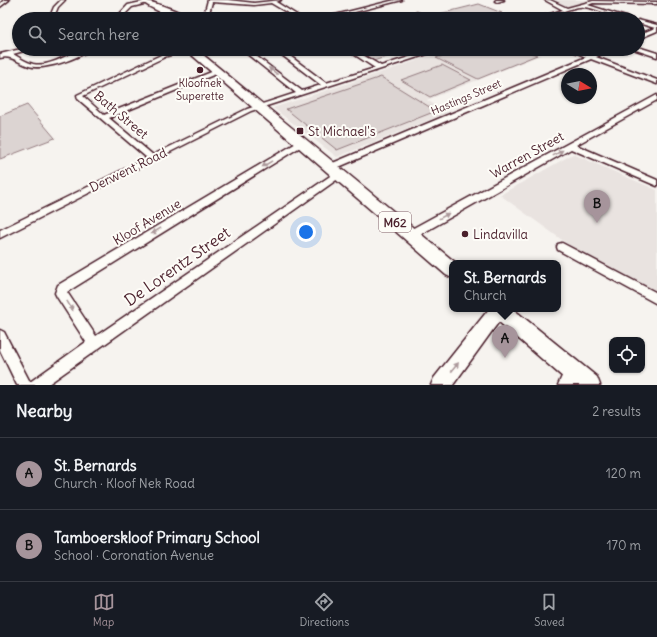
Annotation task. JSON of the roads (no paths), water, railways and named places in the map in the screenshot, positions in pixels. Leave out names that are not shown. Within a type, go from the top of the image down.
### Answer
[{"type":"main road","points":[[146,1],[156,8],[172,12]]},
{"type":"main road","name":"M62","points":[[198,56],[257,108],[335,170],[449,268]]},
{"type":"main road","points":[[501,312],[568,378],[589,385]]},
{"type":"street","points":[[1,5],[7,0]]},
{"type":"street","points":[[54,12],[62,0]]},
{"type":"street","points":[[208,12],[210,1],[255,4],[279,0]]},
{"type":"street","points":[[350,12],[400,0]]},
{"type":"street","points":[[547,0],[567,10]]},
{"type":"street","points":[[124,12],[130,6],[146,1]]},
{"type":"street","points":[[272,1],[290,12]]},
{"type":"street","points":[[560,12],[595,2],[657,3]]},
{"type":"street","points":[[582,5],[606,12]]},
{"type":"street","points":[[645,24],[657,28]]},
{"type":"street","points":[[645,34],[657,28]]},
{"type":"street","points":[[645,51],[657,55]]},
{"type":"street","points":[[0,56],[12,53]]},
{"type":"street","points":[[8,54],[12,56]]},
{"type":"street","points":[[12,56],[31,65],[40,65],[70,56]]},
{"type":"street","name":"Bath Street","points":[[152,158],[105,117],[80,98],[80,95],[84,91],[165,56]]},
{"type":"street","points":[[253,56],[301,93]]},
{"type":"street","points":[[287,56],[326,86]]},
{"type":"street","points":[[360,56],[380,68]]},
{"type":"street","name":"Derwent Road","points":[[0,234],[152,158],[257,108],[418,56]]},
{"type":"street","points":[[591,57],[657,82]]},
{"type":"street","name":"Hastings Street","points":[[335,170],[591,57]]},
{"type":"street","points":[[105,117],[216,72]]},
{"type":"street","name":"Warren Street","points":[[410,235],[657,97]]},
{"type":"street","name":"Kloof Avenue","points":[[94,344],[61,293],[62,289],[301,144]]},
{"type":"street","points":[[571,146],[657,183]]},
{"type":"street","name":"De Lorentz Street","points":[[35,385],[335,170]]},
{"type":"street","points":[[562,247],[657,299]]},
{"type":"street","points":[[441,385],[496,312]]},
{"type":"street","points":[[0,336],[24,385]]},
{"type":"place","name":"Kloofnek Superette","points":[[200,70]]},
{"type":"place","name":"St Michael's","points":[[300,131]]},
{"type":"place","name":"Tamboerskloof Primary School","points":[[597,223]]},
{"type":"place","name":"Lindavilla","points":[[465,234]]},
{"type":"place","name":"St. Bernards","points":[[505,358]]}]
